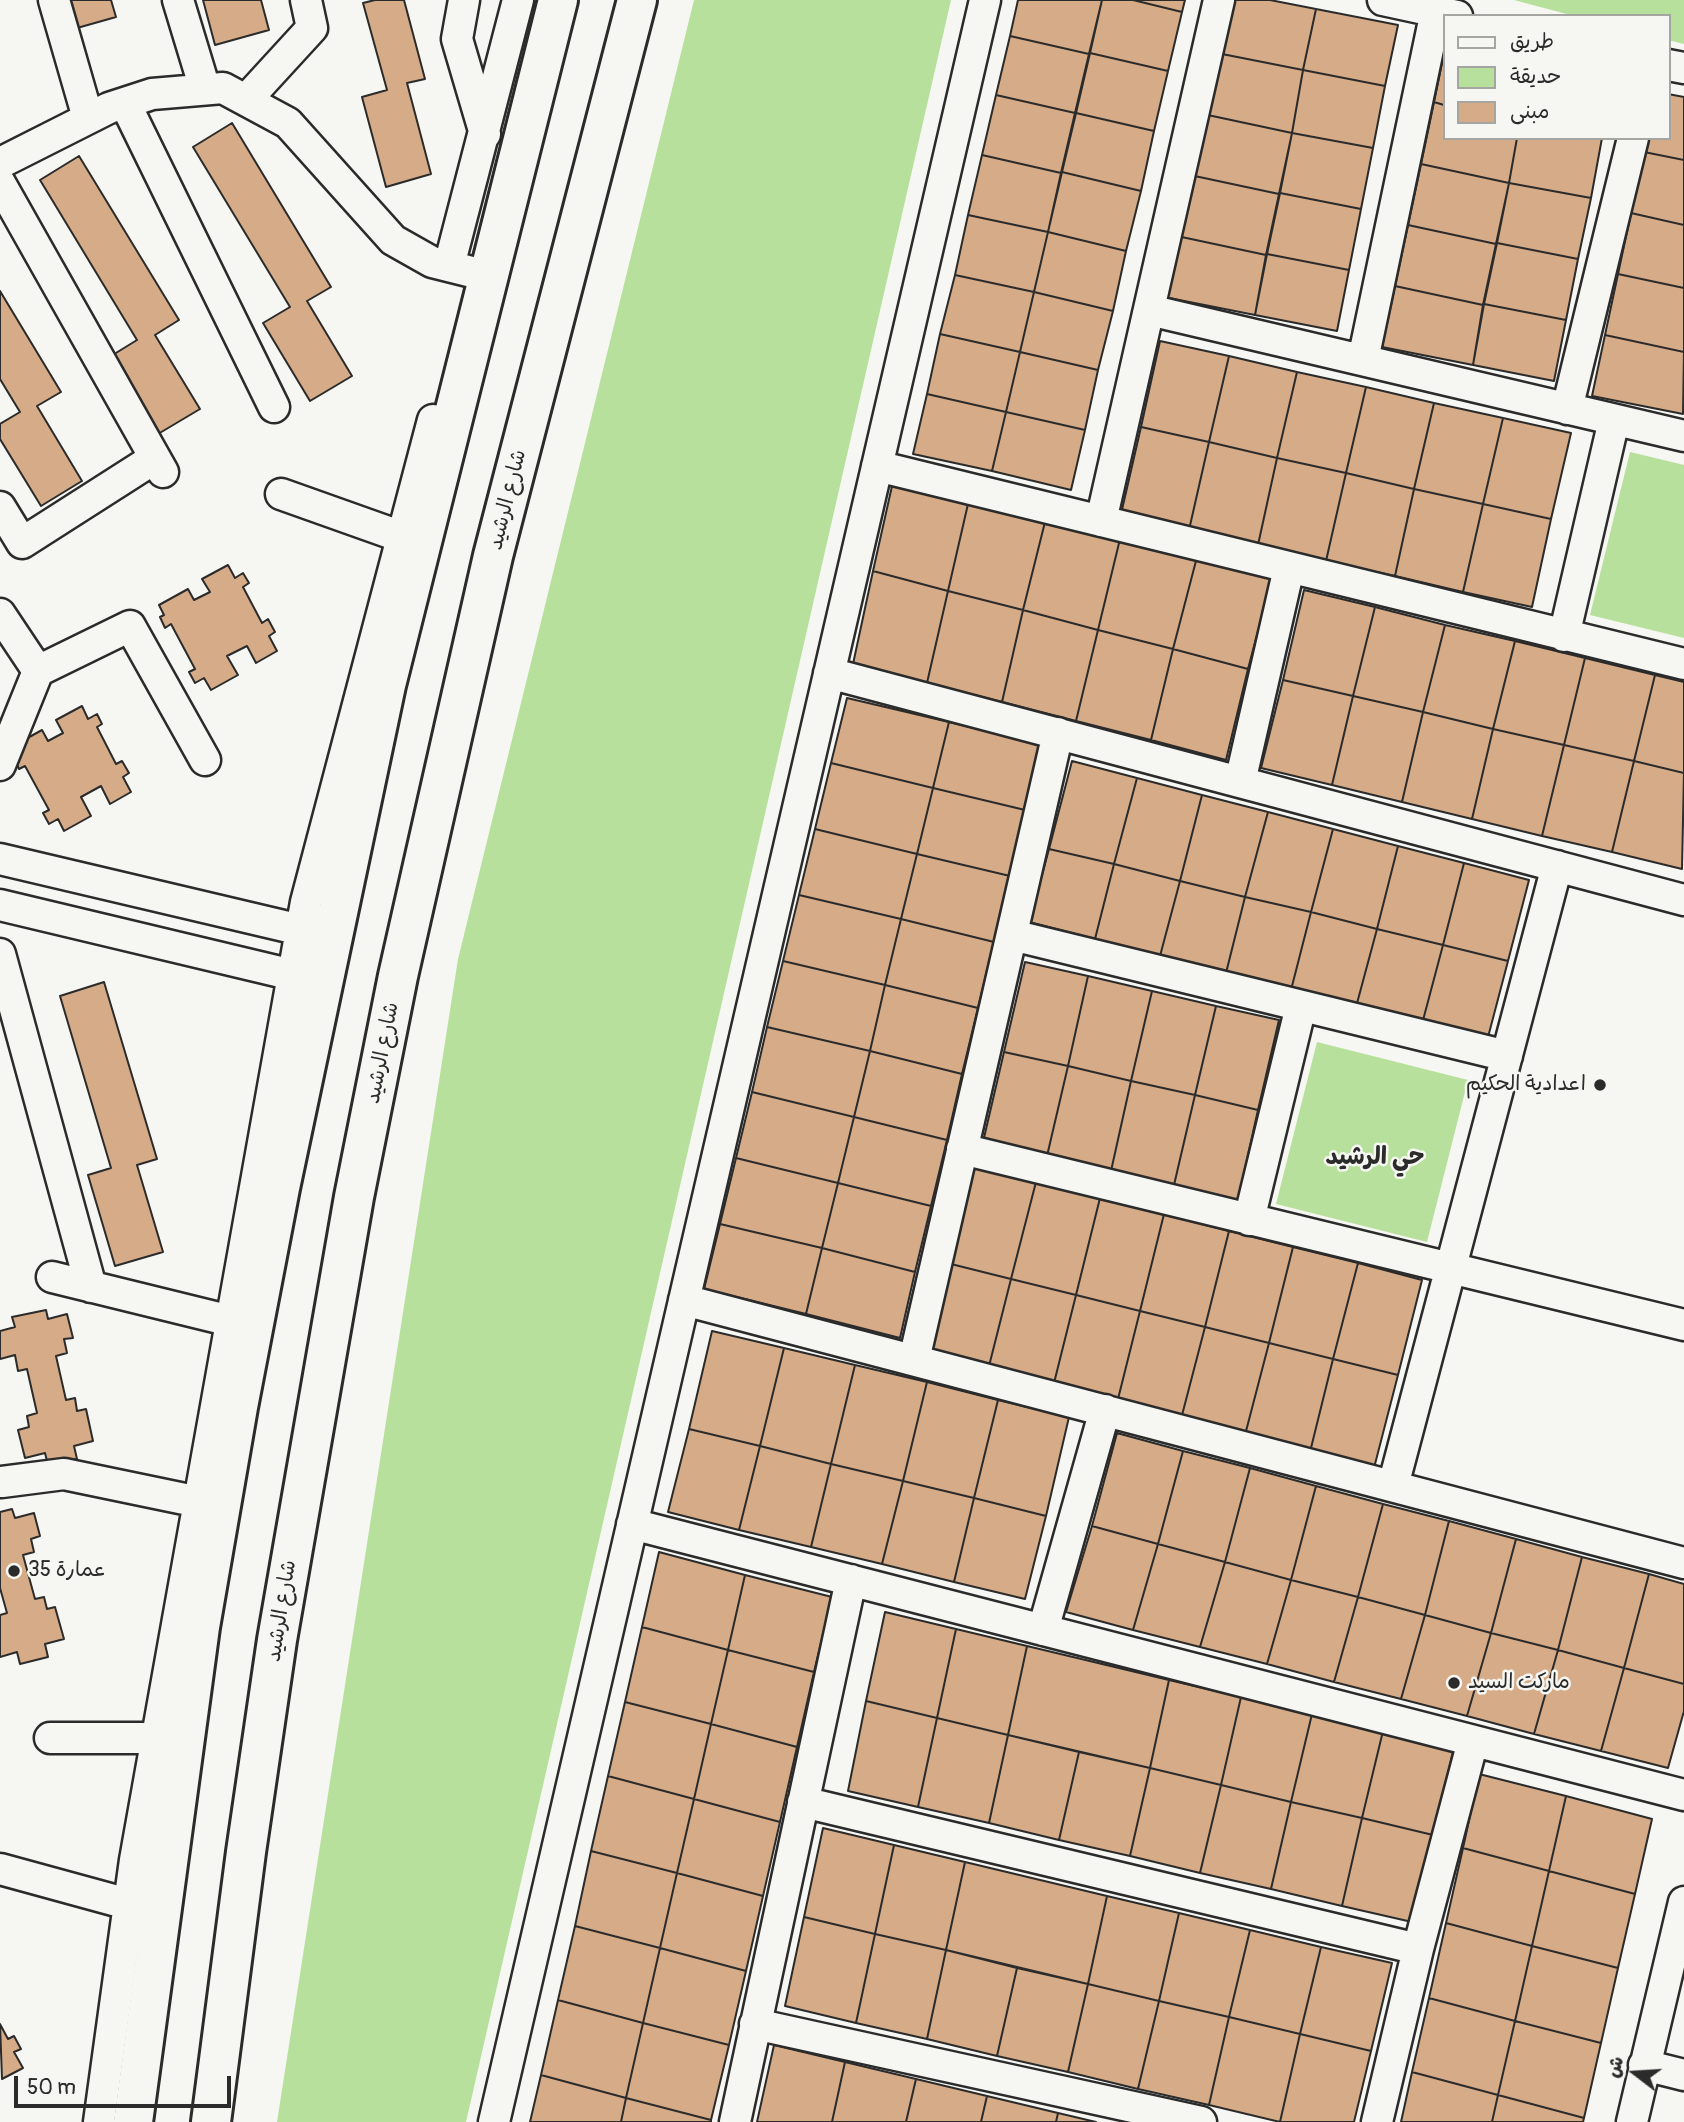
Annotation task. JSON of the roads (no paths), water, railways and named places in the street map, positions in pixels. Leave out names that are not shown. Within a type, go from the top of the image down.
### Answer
[{"type":"street","points":[[54,0],[88,118]]},
{"type":"street","points":[[178,0],[205,89]]},
{"type":"street","points":[[246,100],[312,28],[306,0]]},
{"type":"street","points":[[464,0],[457,40],[485,134]]},
{"type":"street","points":[[99,2122],[128,1904],[301,930],[402,537],[461,269],[485,134],[518,0]]},
{"type":"street","points":[[461,269],[542,0]]},
{"type":"street","points":[[133,2122],[200,1627],[280,1188],[386,685],[558,0]]},
{"type":"street","name":"شارع الرشيد","points":[[211,2122],[277,1640],[354,1197],[395,989],[494,555],[637,0]]},
{"type":"street","points":[[494,2122],[985,0]]},
{"type":"street","points":[[1101,521],[1219,0]]},
{"type":"street","points":[[1383,0],[1447,13]]},
{"type":"street","points":[[1363,360],[1442,34]]},
{"type":"street","points":[[0,163],[88,118],[125,103],[152,94],[223,88],[288,123],[393,240],[432,262],[461,269]]},
{"type":"street","points":[[125,103],[274,407]]},
{"type":"street","points":[[1567,409],[1633,140]]},
{"type":"street","points":[[0,183],[159,465],[11,550],[0,507]]},
{"type":"street","points":[[1149,310],[1684,436]]},
{"type":"street","points":[[1564,636],[1614,419]]},
{"type":"street","points":[[877,466],[1684,664]]},
{"type":"street","points":[[281,495],[402,537]]},
{"type":"street","points":[[1240,782],[1289,568]]},
{"type":"street","points":[[0,614],[38,671]]},
{"type":"street","points":[[0,765],[38,671],[130,626],[205,761]]},
{"type":"street","points":[[829,673],[1684,900]]},
{"type":"street","points":[[914,1360],[1058,733]]},
{"type":"street","points":[[4,863],[301,930]]},
{"type":"street","points":[[1393,1486],[1557,866]]},
{"type":"street","points":[[0,905],[293,975]]},
{"type":"street","points":[[1012,935],[1507,1056]]},
{"type":"street","points":[[0,954],[91,1287]]},
{"type":"street","points":[[1248,1220],[1301,1006]]},
{"type":"street","points":[[962,1149],[1684,1325]]},
{"type":"street","points":[[52,1277],[231,1321]]},
{"type":"street","points":[[684,1300],[1684,1563]]},
{"type":"street","points":[[1043,1630],[1105,1410]]},
{"type":"street","points":[[1,1480],[64,1474],[199,1503]]},
{"type":"street","points":[[632,1524],[1684,1796]]},
{"type":"street","points":[[735,2122],[850,1580]]},
{"type":"street","points":[[50,1738],[157,1738]]},
{"type":"street","points":[[1377,2122],[1472,1741]]},
{"type":"street","points":[[803,1802],[1418,1949]]},
{"type":"street","points":[[0,1869],[128,1904]]},
{"type":"street","points":[[1632,2122],[1684,1902]]},
{"type":"street","points":[[755,2024],[1201,2122]]},
{"type":"street","points":[[1644,2065],[1684,2074]]},
{"type":"place","name":"اعدادية الحكيم","points":[[1600,1085]]},
{"type":"place","name":"عمارة 35","points":[[14,1571]]},
{"type":"place","name":"ماركت السيد","points":[[1454,1683]]},
{"type":"district","name":"حي الرشيد","points":[[1375,1158]]}]
